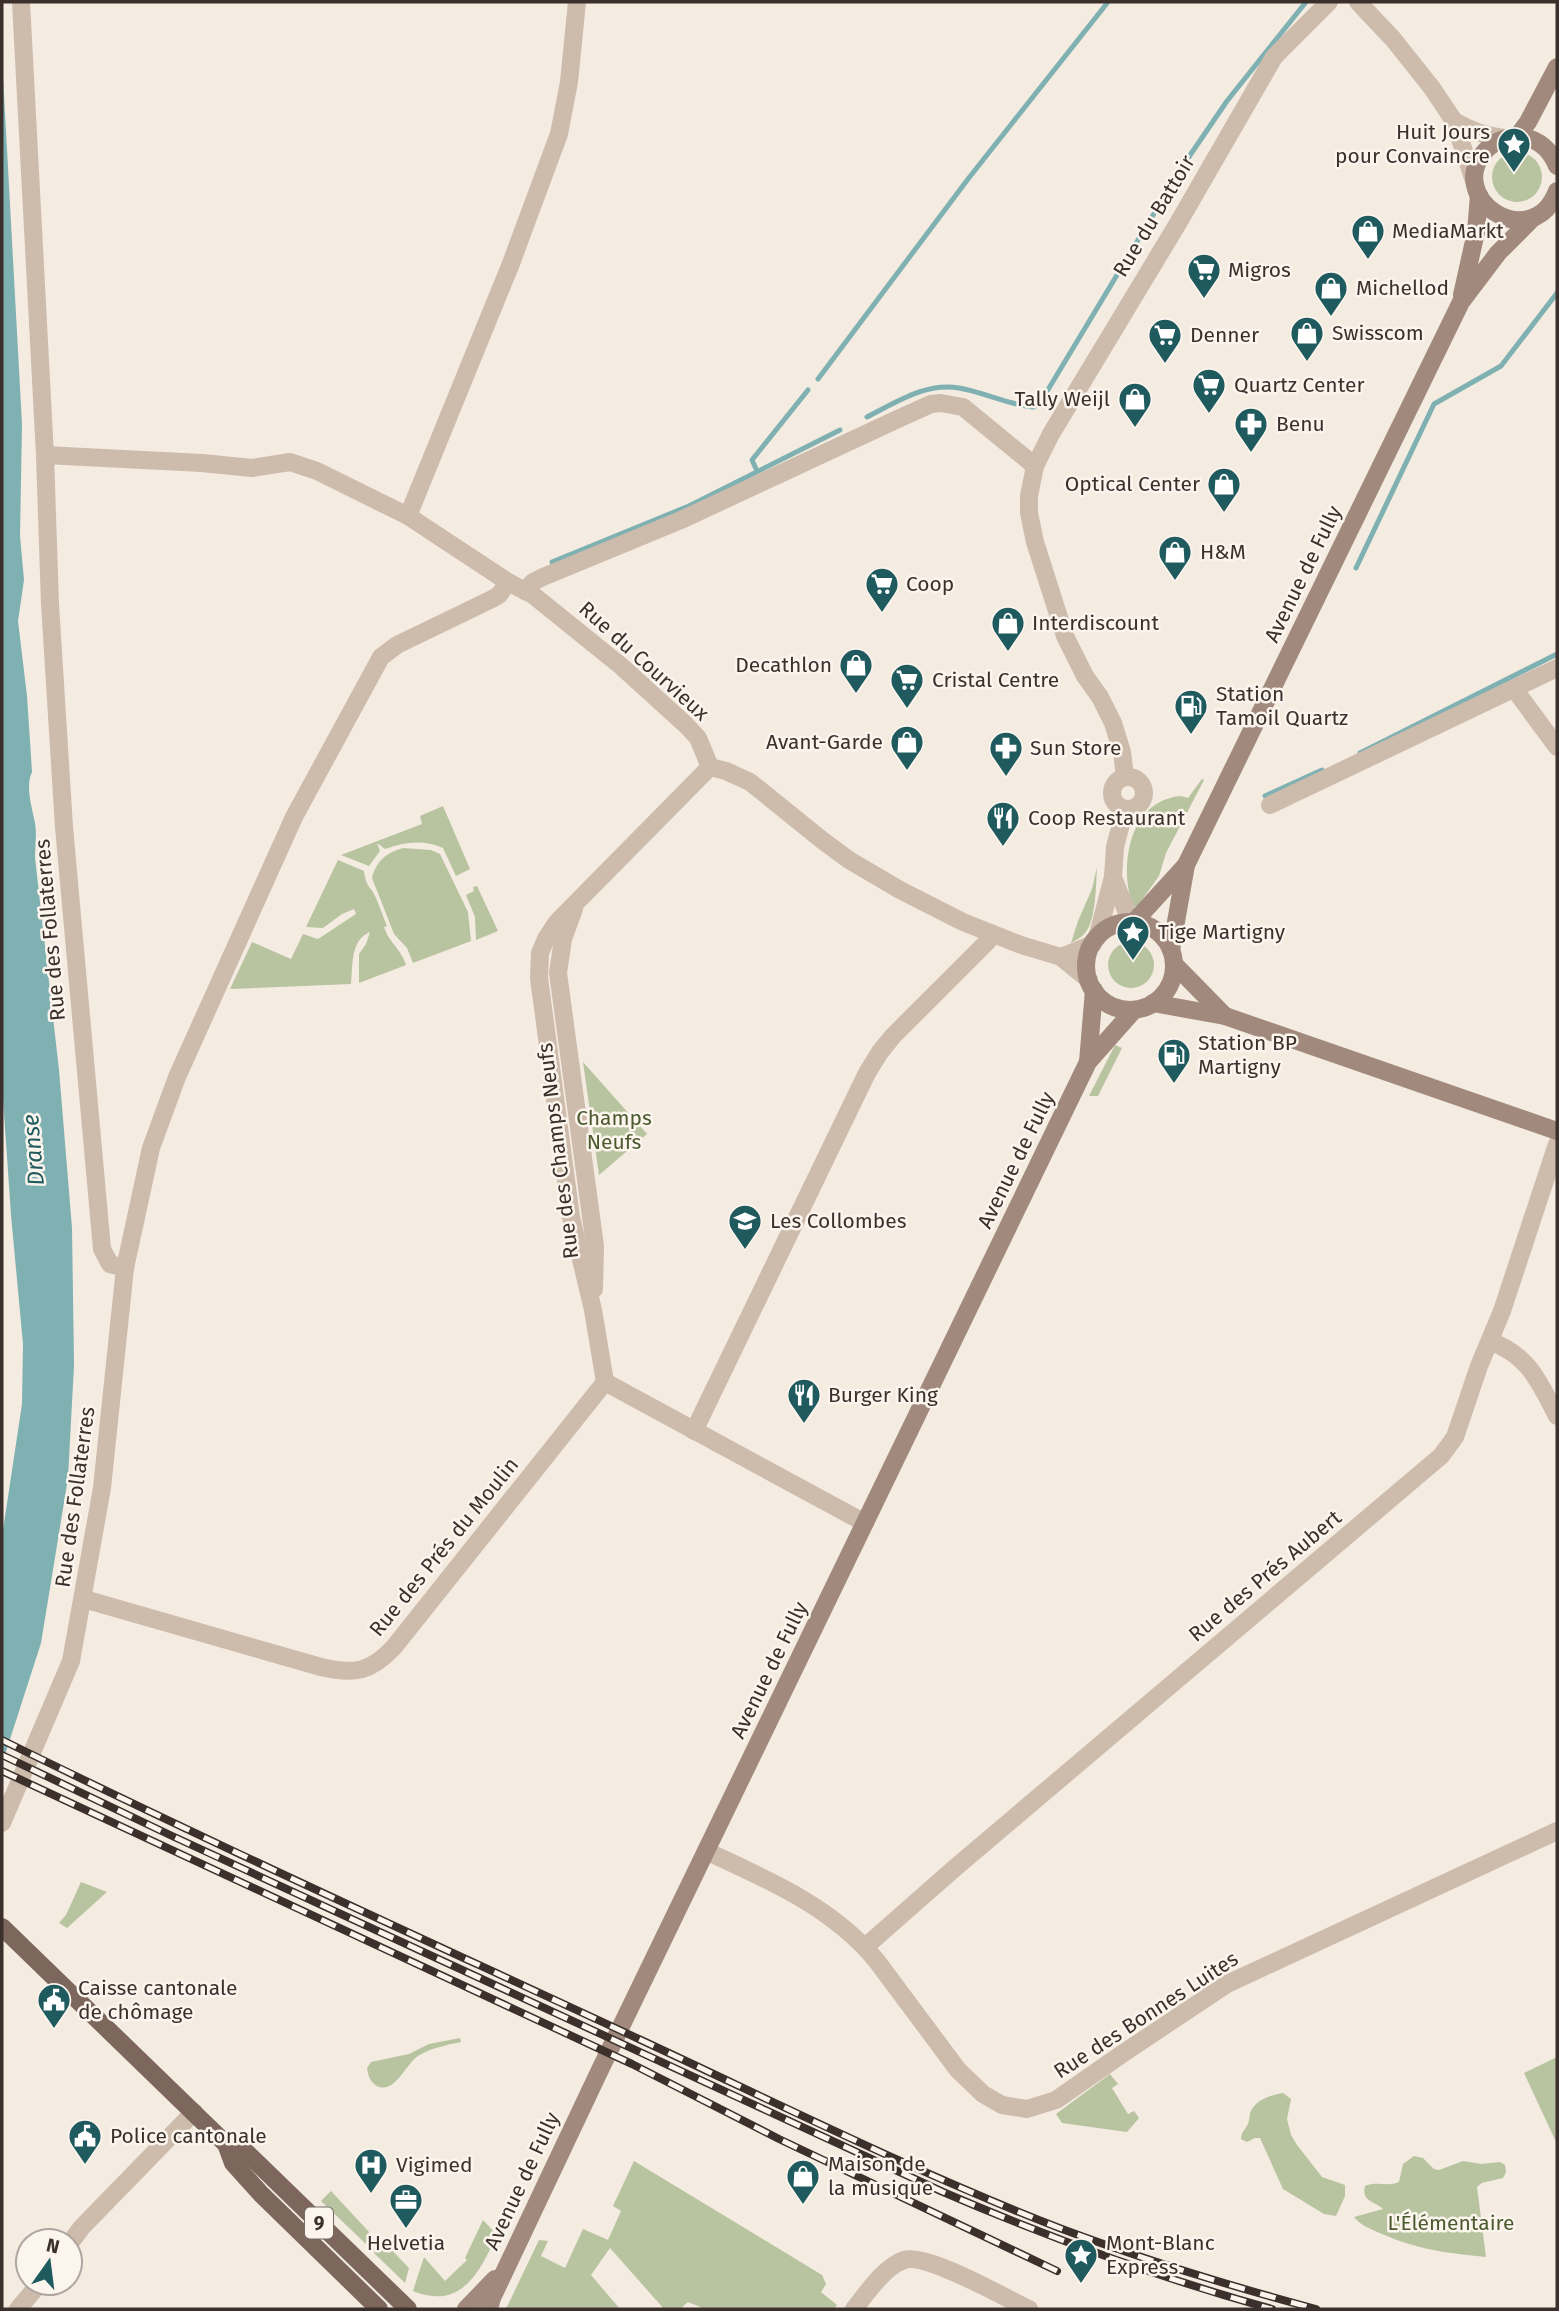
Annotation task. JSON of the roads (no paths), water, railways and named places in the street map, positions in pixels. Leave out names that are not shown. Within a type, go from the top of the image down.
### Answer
[{"type":"main road","points":[[1511,138],[1528,122],[1557,67]]},
{"type":"main road","points":[[1511,138],[1534,140],[1548,150],[1557,166]]},
{"type":"main road","name":"Avenue de Fully","points":[[1461,302],[1476,232],[1476,171],[1481,157],[1491,146],[1511,138]]},
{"type":"main road","points":[[1557,155],[1557,166]]},
{"type":"main road","points":[[1477,190],[1490,211],[1502,218],[1515,220],[1534,217]]},
{"type":"main road","name":"Avenue de Fully","points":[[1172,957],[1186,866],[1461,302],[1498,253],[1549,205],[1557,191]]},
{"type":"main road","name":"Avenue de Fully","points":[[1132,923],[1186,866]]},
{"type":"main road","points":[[1132,923],[1145,925],[1165,940],[1172,957],[1173,977],[1168,989],[1153,1003],[1134,1010],[1111,1006],[1091,985],[1087,962],[1095,941],[1112,927],[1132,923]]},
{"type":"main road","points":[[1172,957],[1225,1016]]},
{"type":"main road","name":"Avenue de Fully","points":[[1088,1062],[1091,985]]},
{"type":"main road","points":[[1153,1003],[1225,1016],[1557,1131]]},
{"type":"main road","name":"Avenue de Fully","points":[[487,2306],[1088,1062],[1134,1010]]},
{"type":"main road","name":"9","points":[[2,1927],[226,2144],[246,2152],[408,2309]]},
{"type":"main road","name":"9","points":[[226,2144],[233,2163],[261,2194],[379,2309]]},
{"type":"main road","points":[[466,2309],[507,2267]]},
{"type":"street","name":"Rue des Follaterres","points":[[2,1823],[71,1661],[102,1488],[125,1268],[110,1264],[102,1249],[64,827],[50,604],[46,455],[21,2]]},
{"type":"street","points":[[408,516],[510,266],[561,128],[569,82],[577,2]]},
{"type":"street","name":"Rue du Battoir","points":[[1113,877],[1115,847],[1125,809],[1117,806],[1111,793],[1114,784],[1125,777],[1122,752],[1113,723],[1065,636],[1042,567],[1029,513],[1029,495],[1035,466],[1051,434],[1274,57],[1329,2]]},
{"type":"street","points":[[1358,2],[1393,39],[1454,121],[1477,190]]},
{"type":"street","points":[[1454,121],[1486,136],[1511,138]]},
{"type":"street","points":[[526,591],[533,582],[543,577],[681,520],[931,404],[963,407],[1035,466]]},
{"type":"street","name":"Rue du Courvieux","points":[[46,455],[252,468],[290,462],[317,471],[408,516],[526,591],[563,618],[686,725],[698,738],[710,768]]},
{"type":"street","points":[[125,1268],[145,1167],[167,1101],[294,817],[369,677],[381,657],[389,650],[492,599],[508,582]]},
{"type":"street","points":[[1270,805],[1557,668]]},
{"type":"street","points":[[1515,690],[1557,747]]},
{"type":"street","points":[[710,768],[726,771],[750,782],[813,833],[876,876],[941,911],[992,934],[1061,957],[1091,985]]},
{"type":"street","name":"Rue des Champs Neufs","points":[[605,1382],[593,1310],[595,1246],[558,973],[562,939],[577,900],[710,768]]},
{"type":"street","points":[[1061,957],[1095,941],[1113,877]]},
{"type":"street","points":[[1113,877],[1132,923]]},
{"type":"street","points":[[694,1432],[867,1073],[893,1036],[992,934]]},
{"type":"street","name":"Rue des Prés Aubert","points":[[865,1947],[1441,1456],[1455,1437],[1502,1311],[1557,1144]]},
{"type":"street","points":[[1490,1341],[1514,1351],[1532,1370],[1557,1416]]},
{"type":"street","points":[[605,1382],[865,1523]]},
{"type":"street","name":"Rue des Prés du Moulin","points":[[84,1599],[321,1667],[352,1672],[369,1668],[383,1659],[394,1647],[605,1382]]},
{"type":"street","name":"Rue des Bonnes Luites","points":[[706,1851],[807,1900],[865,1947],[958,2070],[983,2094],[1002,2105],[1027,2109],[1056,2100],[1227,1984],[1557,1831]]},
{"type":"street","points":[[82,2227],[194,2112]]},
{"type":"street","points":[[854,2309],[896,2264],[912,2258],[931,2262],[1029,2309]]},
{"type":"water","name":"Dranse","points":[[2,58],[22,424],[20,536],[24,580],[18,621],[32,772],[29,791],[36,827],[35,858],[59,1070],[72,1228],[74,1365],[68,1478],[41,1643],[2,1764],[2,1537],[22,1404],[23,1344],[2,1084]]},
{"type":"waterway","points":[[818,379],[968,179],[1108,2]]},
{"type":"waterway","points":[[867,417],[911,395],[947,387],[1034,407],[1043,398],[1182,167],[1227,101],[1306,2]]},
{"type":"waterway","points":[[1356,568],[1434,404],[1501,366],[1557,293]]},
{"type":"waterway","points":[[757,471],[752,460],[808,390]]},
{"type":"waterway","points":[[552,562],[689,506],[840,430]]},
{"type":"waterway","points":[[1360,753],[1557,654]]},
{"type":"waterway","points":[[1265,796],[1322,770]]},
{"type":"railway","points":[[2,1740],[241,1855],[850,2138],[1009,2208],[1125,2251],[1316,2309]]},
{"type":"railway","points":[[2,1755],[943,2192],[1106,2256],[1272,2309]]},
{"type":"railway","points":[[2,1771],[632,2064],[779,2139],[1057,2271]]},
{"type":"place","name":"Huit Jours pour Convaincre","points":[[1514,174]]},
{"type":"place","name":"MediaMarkt","points":[[1368,261]]},
{"type":"place","name":"Migros","points":[[1204,300]]},
{"type":"place","name":"Michellod","points":[[1331,318]]},
{"type":"place","name":"Swisscom","points":[[1307,363]]},
{"type":"place","name":"Denner","points":[[1165,365]]},
{"type":"place","name":"Quartz Center","points":[[1209,415]]},
{"type":"place","name":"Tally Weijl","points":[[1135,429]]},
{"type":"place","name":"Benu","points":[[1251,454]]},
{"type":"place","name":"Optical Center","points":[[1224,514]]},
{"type":"place","name":"H&M","points":[[1175,582]]},
{"type":"place","name":"Coop","points":[[882,614]]},
{"type":"place","name":"Interdiscount","points":[[1008,653]]},
{"type":"place","name":"Decathlon","points":[[856,695]]},
{"type":"place","name":"Cristal Centre","points":[[907,710]]},
{"type":"place","name":"Station Tamoil Quartz","points":[[1191,736]]},
{"type":"place","name":"Avant-Garde","points":[[907,772]]},
{"type":"place","name":"Sun Store","points":[[1006,778]]},
{"type":"place","name":"Coop Restaurant","points":[[1003,848]]},
{"type":"place","name":"Tige Martigny","points":[[1133,962]]},
{"type":"place","name":"Station BP Martigny","points":[[1174,1085]]},
{"type":"place","name":"Les Collombes","points":[[745,1251]]},
{"type":"place","name":"Burger King","points":[[804,1425]]},
{"type":"place","name":"Caisse cantonale de chômage","points":[[54,2030]]},
{"type":"place","name":"Police cantonale","points":[[85,2166]]},
{"type":"place","name":"Vigimed","points":[[371,2195]]},
{"type":"place","name":"Maison de la musique","points":[[803,2206]]},
{"type":"place","name":"Helvetia","points":[[406,2230]]},
{"type":"place","name":"Mont-Blanc Express","points":[[1081,2285]]},
{"type":"park label","name":"Champs Neufs","points":[[614,1130]]},
{"type":"park label","name":"L'Élémentaire","points":[[1451,2223]]}]
